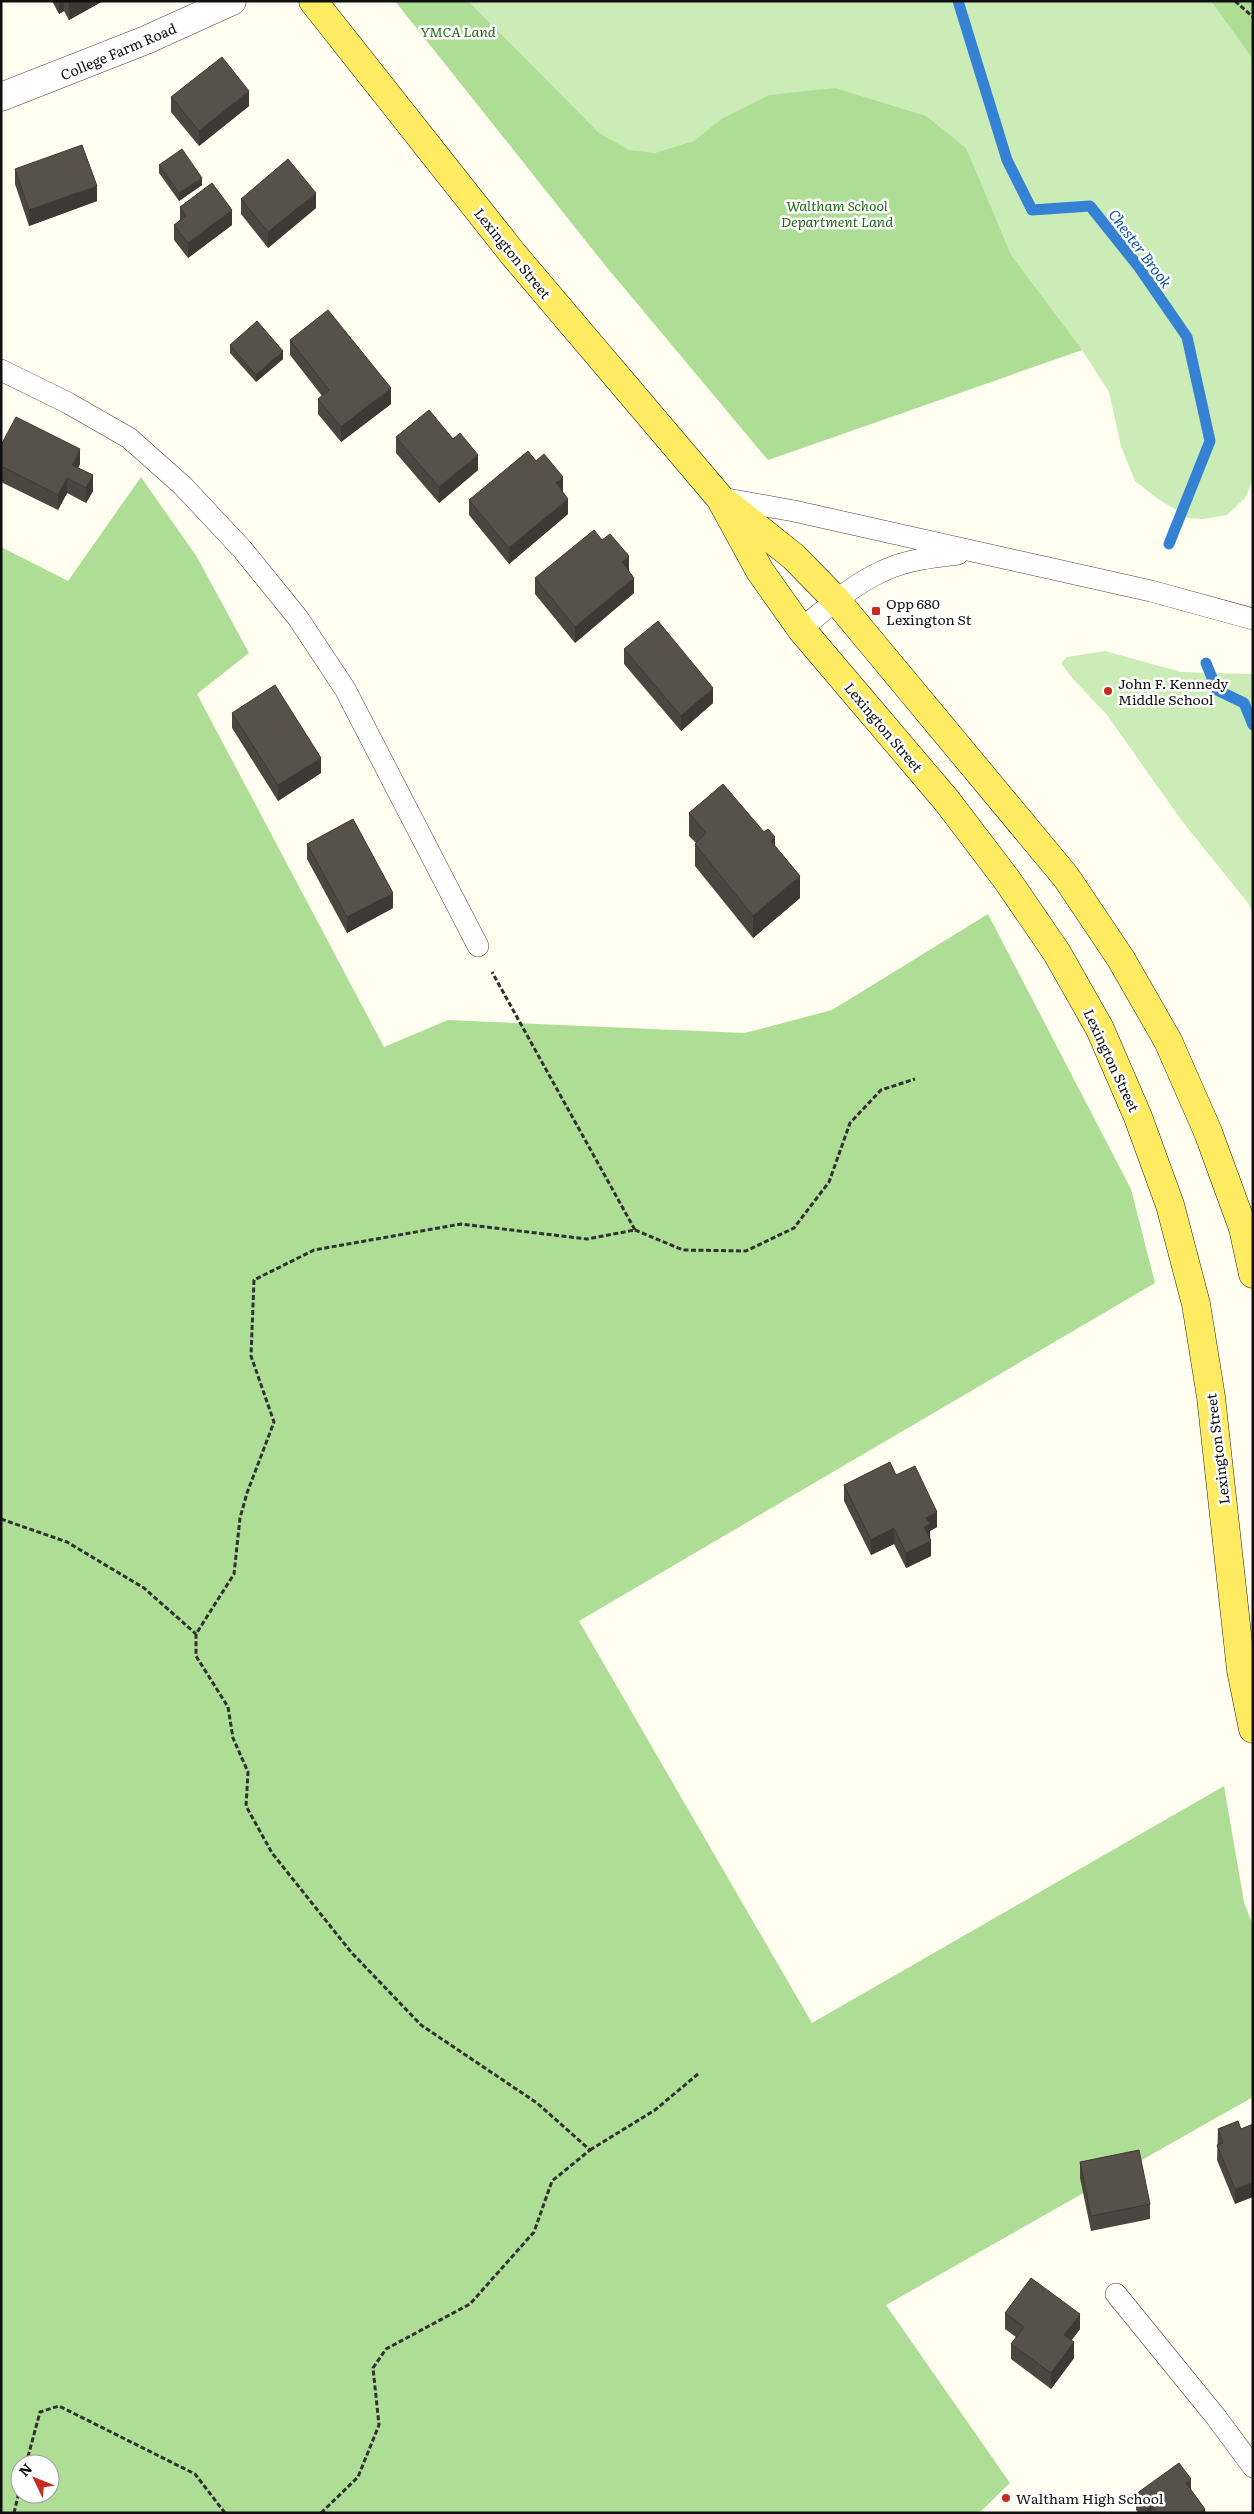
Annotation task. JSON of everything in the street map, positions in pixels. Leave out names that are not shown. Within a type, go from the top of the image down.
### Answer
[{"type":"main road","name":"Lexington Street","points":[[312,1],[513,254],[720,498],[794,557],[836,600],[1066,877],[1121,959],[1168,1041],[1208,1132],[1243,1228],[1253,1274]]},
{"type":"main road","name":"Lexington Street","points":[[720,498],[760,571],[801,629],[947,801],[1007,880],[1057,953],[1100,1029],[1138,1117],[1170,1205],[1196,1304],[1211,1397],[1241,1670],[1252,1721]]},
{"type":"street","name":"College Farm Road","points":[[1,97],[146,40],[232,1]]},
{"type":"lane","points":[[1,370],[68,403],[128,438],[183,486],[242,549],[298,618],[345,689],[478,946]]},
{"type":"lane","points":[[720,498],[794,511],[1151,591],[1253,619]]},
{"type":"lane","points":[[801,629],[836,600],[882,571],[923,558],[973,552]]},
{"type":"lane","points":[[1116,2294],[1216,2417],[1253,2467]]},
{"type":"path","points":[[1235,1],[1253,17]]},
{"type":"path","points":[[478,946],[635,1230]]},
{"type":"path","points":[[590,2150],[537,2102],[421,2025],[351,1952],[272,1853],[246,1806],[248,1772],[233,1738],[228,1707],[196,1656],[196,1634],[234,1574],[240,1518],[246,1493],[274,1422],[251,1356],[254,1280],[314,1250],[461,1224],[587,1240],[635,1230],[683,1250],[746,1251],[794,1228],[829,1182],[850,1123],[882,1090],[915,1079]]},
{"type":"path","points":[[1,1519],[67,1542],[144,1588],[196,1634]]},
{"type":"path","points":[[321,2513],[358,2477],[379,2425],[373,2368],[386,2349],[470,2304],[534,2232],[552,2180],[590,2150],[655,2110],[698,2074]]},
{"type":"path","points":[[29,2454],[40,2412],[59,2406],[195,2474],[225,2513]]},
{"type":"green space","name":"Waltham School Department Land","points":[[395,1],[1253,1],[1253,481],[1245,498],[1227,515],[1203,519],[1188,518],[1135,481],[1121,446],[1109,392],[1082,350],[768,460],[605,265]]},
{"type":"green space","name":"YMCA Land","points":[[395,1],[468,1],[599,133],[629,150],[655,153],[694,141],[723,118],[769,95],[835,88],[926,116],[966,148],[1011,255],[1082,350],[768,460],[605,265]]},
{"type":"green space","points":[[1211,1],[1253,1],[1253,59]]},
{"type":"green space","points":[[141,477],[197,557],[249,653],[197,694],[384,1047],[448,1020],[745,1033],[832,1010],[988,914],[1131,1189],[1155,1283],[579,1621],[812,2023],[1224,1786],[1244,1902],[1253,1926],[1253,2097],[886,2305],[1010,2483],[979,2513],[1,2513],[1,547],[68,581]]},
{"type":"green space","points":[[1105,651],[1181,672],[1253,674],[1253,913],[1248,903],[1182,821],[1107,715],[1073,679],[1061,663],[1067,657]]},
{"type":"building","points":[[222,57],[249,91],[199,131],[171,97]]},
{"type":"building","points":[[82,145],[97,186],[29,210],[15,169]]},
{"type":"building","points":[[182,149],[202,178],[179,193],[159,165]]},
{"type":"building","points":[[288,159],[316,193],[268,232],[241,199]]},
{"type":"building","points":[[212,183],[232,210],[188,243],[174,225],[186,216],[180,207]]},
{"type":"building","points":[[328,310],[391,388],[341,427],[318,399],[329,390],[290,340]]},
{"type":"building","points":[[257,321],[283,351],[256,375],[230,345]]},
{"type":"building","points":[[429,410],[453,439],[460,433],[478,455],[439,487],[396,437]]},
{"type":"building","points":[[16,417],[80,449],[72,465],[93,475],[86,488],[67,478],[58,495],[1,466],[1,445]]},
{"type":"building","points":[[528,451],[536,461],[544,454],[563,477],[556,483],[568,499],[509,548],[469,500]]},
{"type":"building","points":[[594,530],[602,540],[610,534],[629,556],[622,562],[634,578],[575,627],[535,578]]},
{"type":"building","points":[[658,621],[713,688],[681,716],[624,649]]},
{"type":"building","points":[[275,685],[321,758],[278,785],[232,713]]},
{"type":"building","points":[[723,784],[764,832],[768,829],[775,837],[771,841],[800,876],[753,916],[695,844],[706,833],[689,813]]},
{"type":"building","points":[[353,819],[393,893],[347,917],[307,844]]},
{"type":"building","points":[[890,1462],[896,1475],[915,1466],[937,1512],[926,1518],[930,1524],[924,1527],[931,1541],[906,1553],[894,1528],[871,1540],[844,1485]]},
{"type":"building","points":[[1238,2121],[1241,2129],[1253,2124],[1253,2182],[1235,2189],[1217,2145],[1223,2143],[1218,2129]]},
{"type":"building","points":[[1139,2150],[1150,2204],[1091,2216],[1080,2162]]},
{"type":"building","points":[[1031,2278],[1080,2314],[1064,2335],[1074,2342],[1051,2373],[1011,2344],[1024,2327],[1005,2313]]},
{"type":"building","points":[[1179,2463],[1191,2479],[1186,2483],[1205,2509],[1200,2513],[1157,2513],[1152,2506],[1147,2509],[1136,2494]]},
{"type":"waterway","name":"Chester Brook","points":[[958,1],[1007,160],[1032,210],[1090,206],[1138,266],[1187,337],[1210,441],[1169,544]]},
{"type":"waterway","name":"Chester Brook","points":[[1206,663],[1217,690],[1244,703],[1253,725]]},
{"type":"place","name":"Opp 680 Lexington St","points":[[876,611]]},
{"type":"place","name":"John F. Kennedy Middle School","points":[[1108,691]]},
{"type":"place","name":"Waltham High School","points":[[1006,2498]]}]
